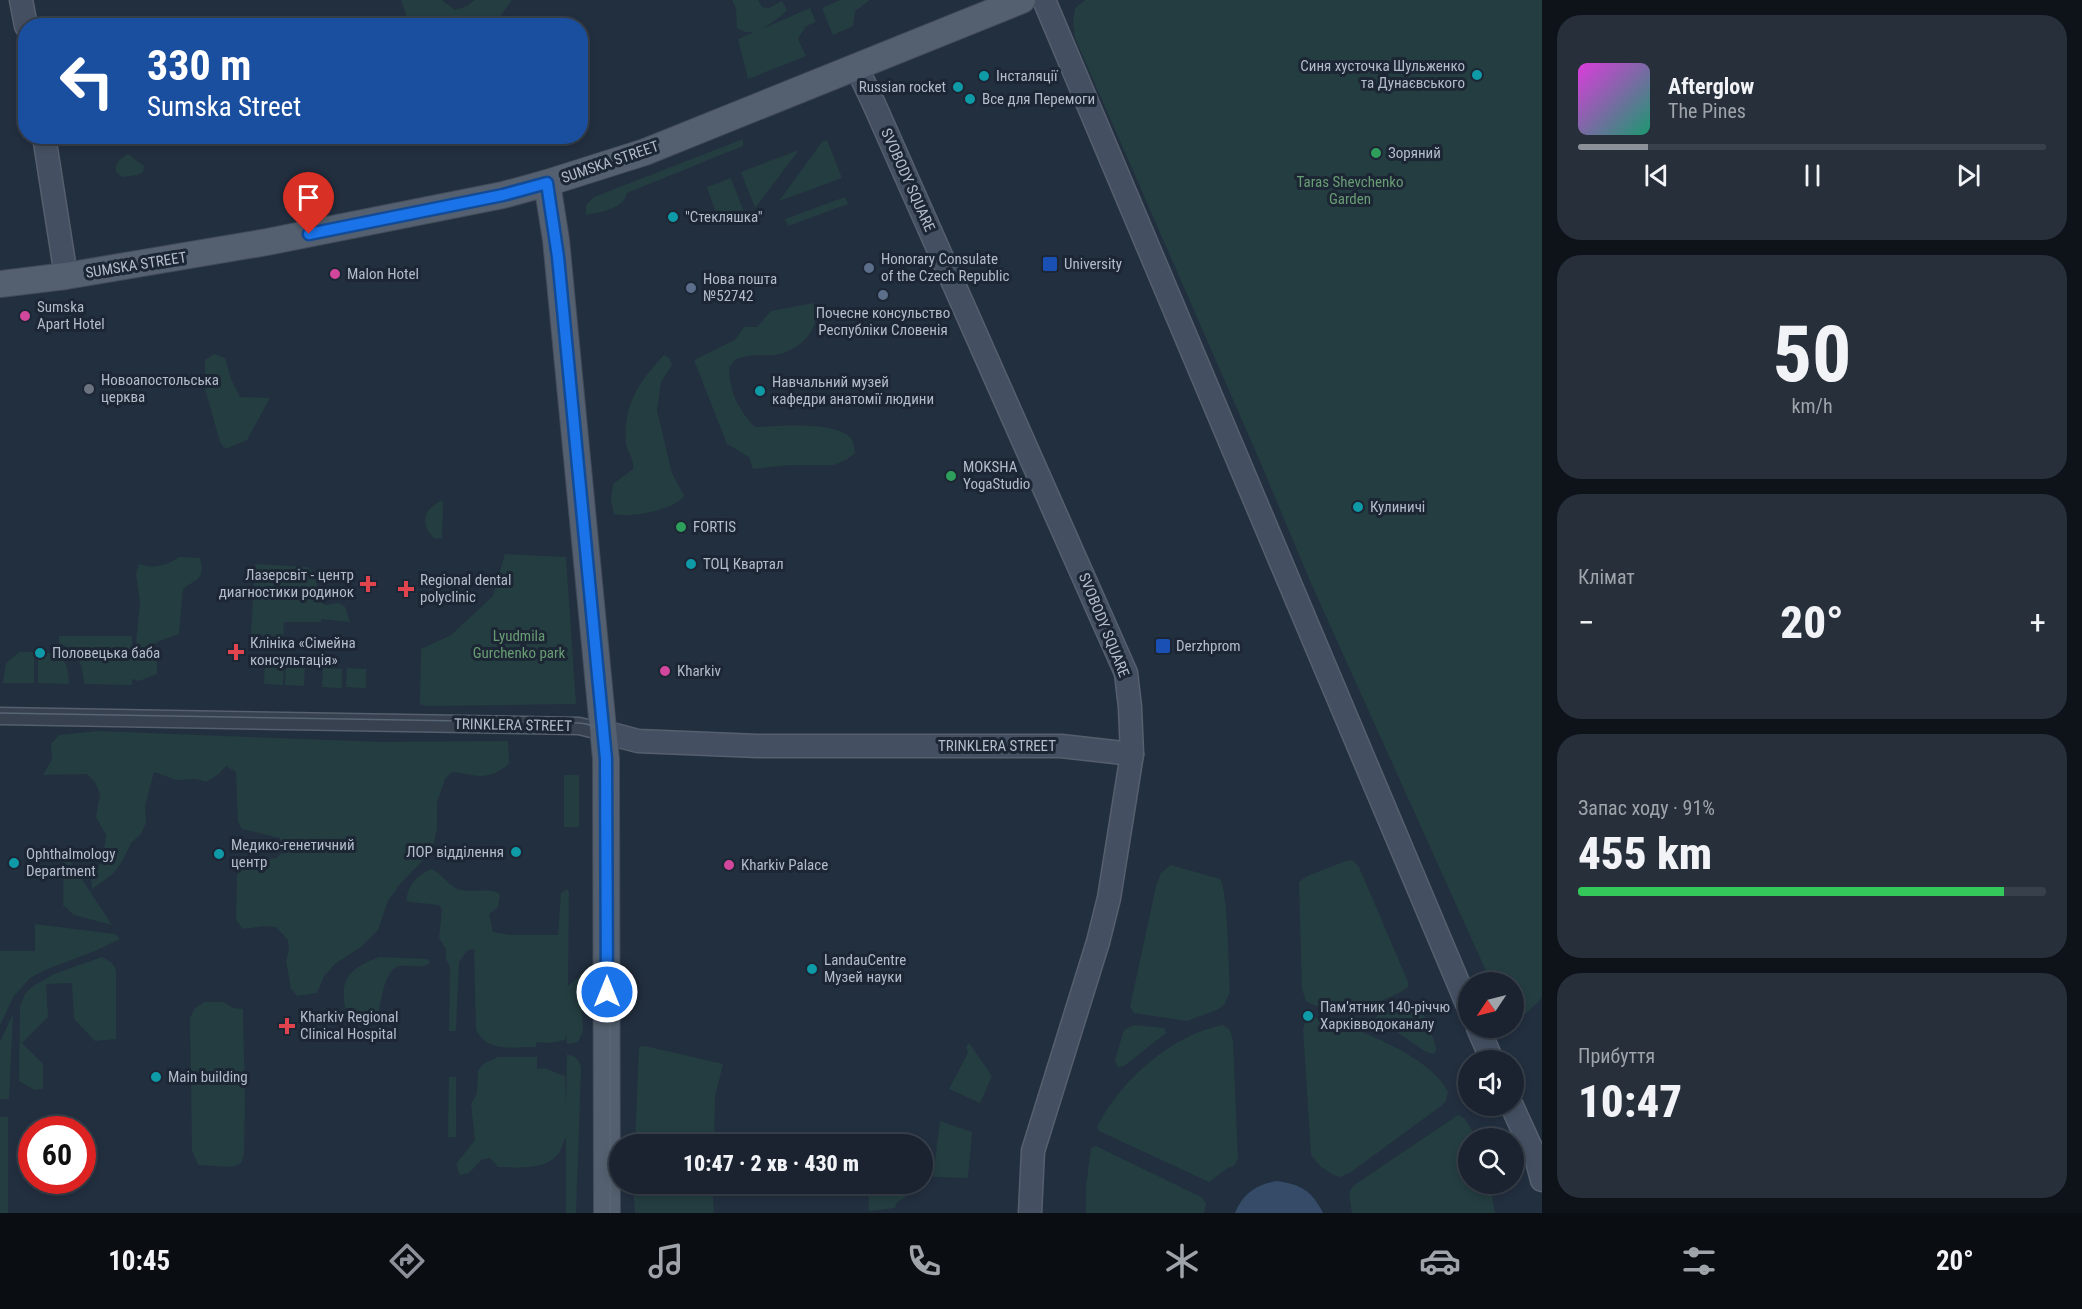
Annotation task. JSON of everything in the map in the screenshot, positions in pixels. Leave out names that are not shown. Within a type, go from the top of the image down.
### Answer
[{"type":"main road","points":[[21,0],[24,18]]},
{"type":"main road","name":"SUMSKA STREET","points":[[0,284],[66,276],[267,242],[503,195],[547,183],[645,152],[1022,0]]},
{"type":"main road","points":[[1044,0],[1458,982]]},
{"type":"main road","points":[[856,66],[1126,673],[1132,754],[1109,898],[1098,942],[1033,1152],[1030,1213]]},
{"type":"main road","points":[[45,144],[66,276]]},
{"type":"main road","points":[[547,183],[557,248],[606,759],[607,1213]]},
{"type":"main road","name":"TRINKLERA STREET","points":[[604,732],[638,741],[757,746],[1061,746],[1132,754]]},
{"type":"main road","points":[[1517,1116],[1537,1161],[1542,1180]]},
{"type":"street","name":"TRINKLERA STREET","points":[[0,717],[579,726],[604,732]]},
{"type":"green space","points":[[401,0],[442,0],[455,10],[475,0],[512,0],[499,18],[407,18]]},
{"type":"green space","points":[[732,0],[758,0],[762,7],[769,8],[782,1],[787,10],[762,29],[810,8],[816,22],[806,26],[798,39],[806,56],[748,79],[738,39],[754,32],[745,32],[737,28],[736,9]]},
{"type":"green space","points":[[840,0],[870,0],[855,11],[853,26],[833,35],[822,8]]},
{"type":"green space","name":"Taras Shevchenko Garden","points":[[1085,0],[1542,0],[1542,998],[1524,1015],[1524,972],[1486,972],[1310,581],[1075,38],[1073,22],[1075,8]]},
{"type":"green space","points":[[743,139],[743,146],[627,193],[625,199],[616,207],[586,215],[586,205],[594,197]]},
{"type":"green space","points":[[827,140],[842,178],[779,201],[822,142]]},
{"type":"green space","points":[[799,150],[755,208],[741,172]]},
{"type":"green space","points":[[128,154],[144,166],[143,172],[122,177],[116,172],[116,166]]},
{"type":"green space","points":[[731,178],[745,215],[720,224],[707,187]]},
{"type":"green space","points":[[845,197],[848,204],[788,226],[785,219]]},
{"type":"green space","points":[[813,303],[816,312],[815,321],[807,338],[800,344],[782,353],[747,356],[738,359],[729,367],[733,392],[739,407],[755,427],[790,425],[830,428],[849,436],[855,453],[846,460],[833,465],[790,465],[753,469],[749,457],[727,444],[694,360],[735,340],[744,327],[757,327],[771,311]]},
{"type":"green space","points":[[214,354],[225,358],[231,379],[240,397],[270,398],[247,440],[225,449],[220,442],[205,389],[205,360]]},
{"type":"green space","points":[[664,355],[669,358],[672,365],[661,382],[657,411],[672,473],[684,496],[671,505],[652,512],[631,515],[614,514],[611,500],[613,484],[633,469],[633,462],[626,443],[630,405],[640,384]]},
{"type":"green space","points":[[443,500],[442,538],[435,539],[426,528],[426,517],[431,507]]},
{"type":"green space","name":"Lyudmila Gurchenko park","points":[[505,554],[566,557],[576,704],[426,706],[420,704],[421,649],[451,635],[493,596]]},
{"type":"green space","points":[[179,557],[200,558],[202,570],[196,580],[183,589],[179,634],[157,642],[152,647],[157,663],[157,674],[139,681],[132,679],[132,685],[84,684],[78,659],[71,649],[59,644],[59,636],[132,636],[132,654],[135,653],[140,603],[136,574],[139,564],[160,566]]},
{"type":"green space","points":[[255,564],[308,567],[316,576],[319,601],[326,605],[339,603],[345,607],[350,622],[321,619],[321,622],[284,622],[283,637],[251,634]]},
{"type":"green space","points":[[19,652],[34,652],[34,683],[3,683],[6,663]]},
{"type":"green space","points":[[38,652],[53,654],[63,659],[69,684],[38,683]]},
{"type":"green space","points":[[265,664],[284,665],[283,685],[264,684]]},
{"type":"green space","points":[[286,666],[305,666],[304,686],[285,685]]},
{"type":"green space","points":[[323,668],[342,669],[342,688],[322,687]]},
{"type":"green space","points":[[347,668],[366,669],[366,688],[346,687]]},
{"type":"green space","points":[[98,731],[379,742],[508,741],[509,764],[488,775],[475,776],[452,772],[445,779],[437,802],[437,829],[432,851],[400,884],[388,901],[378,930],[361,947],[336,963],[324,976],[317,993],[297,996],[291,989],[286,961],[289,950],[288,940],[276,927],[243,929],[236,920],[237,875],[250,864],[277,858],[283,851],[280,838],[242,829],[238,821],[236,772],[226,766],[219,774],[206,782],[196,779],[176,780],[154,772],[145,806],[146,823],[141,834],[131,843],[114,873],[92,889],[91,879],[103,859],[106,835],[96,817],[100,794],[95,782],[87,774],[43,775],[52,759],[51,744],[59,735]]},
{"type":"green space","points":[[564,775],[579,775],[579,827],[564,827]]},
{"type":"green space","points":[[64,852],[112,925],[74,915],[63,905]]},
{"type":"green space","points":[[1352,860],[1359,867],[1408,982],[1408,987],[1364,1007],[1351,1010],[1334,1009],[1306,1001],[1302,989],[1299,882],[1307,876]]},
{"type":"green space","points":[[1171,865],[1220,879],[1225,899],[1230,992],[1224,1005],[1219,1009],[1187,1021],[1134,1013],[1130,1007],[1156,886],[1161,873]]},
{"type":"green space","points":[[431,869],[458,889],[500,894],[498,907],[489,914],[493,932],[510,935],[558,935],[561,893],[567,889],[569,892],[568,986],[581,975],[583,1031],[578,1042],[567,1044],[566,1033],[565,1040],[549,1043],[536,1042],[536,1047],[510,1048],[494,1045],[481,1037],[476,1029],[474,949],[467,951],[459,962],[456,1031],[449,1031],[450,967],[446,959],[446,949],[439,938],[442,909],[439,905],[406,900],[414,881]]},
{"type":"green space","points":[[35,924],[115,934],[120,939],[30,978],[14,996],[0,1025],[0,951],[35,951]]},
{"type":"green space","points":[[102,957],[112,963],[116,970],[116,1039],[95,1041],[74,1019],[72,983],[46,984],[48,1017],[22,1043],[43,1064],[43,1089],[35,1090],[19,1081],[20,1006],[25,994],[33,986],[54,974]]},
{"type":"green space","points":[[379,957],[428,959],[430,963],[423,966],[395,968],[384,986],[378,1016],[366,1022],[359,1022],[347,1015],[344,1003],[345,985],[352,972],[359,966]]},
{"type":"green space","points":[[205,1002],[223,1002],[233,1008],[243,1009],[244,1154],[241,1163],[232,1167],[198,1165],[192,1150],[190,1018],[195,1008]]},
{"type":"green space","points":[[1410,1003],[1420,1008],[1427,1020],[1436,1047],[1433,1054],[1375,1021],[1378,1013]]},
{"type":"green space","points":[[13,1014],[9,1099],[0,1099],[0,1042]]},
{"type":"green space","points":[[1313,1017],[1367,1034],[1408,1054],[1439,1079],[1448,1092],[1446,1101],[1441,1106],[1351,1172],[1340,1177],[1323,1168],[1311,1154],[1303,1029],[1306,1020]]},
{"type":"green space","points":[[1134,1025],[1164,1028],[1166,1033],[1124,1066],[1117,1067],[1115,1060],[1124,1030]]},
{"type":"green space","points":[[1223,1025],[1230,1030],[1233,1041],[1238,1159],[1234,1166],[1229,1167],[1209,1182],[1099,1131],[1097,1127],[1107,1110],[1134,1077],[1150,1062],[1185,1039],[1204,1030]]},
{"type":"green space","points":[[969,1043],[992,1076],[980,1103],[949,1089],[968,1053],[966,1047]]},
{"type":"green space","points":[[645,1046],[723,1064],[715,1097],[714,1134],[635,1134],[639,1047]]},
{"type":"green space","points":[[567,1054],[577,1058],[581,1068],[576,1213],[566,1213],[566,1137],[559,1152],[546,1163],[538,1166],[498,1167],[490,1158],[481,1160],[469,1173],[460,1175],[456,1164],[475,1140],[471,1104],[477,1093],[478,1071],[483,1064],[498,1057],[537,1057],[537,1069],[544,1068],[565,1076],[566,1105]]},
{"type":"green space","points":[[449,1077],[456,1077],[456,1137],[448,1137]]},
{"type":"green space","points":[[1458,1115],[1465,1119],[1470,1128],[1458,1128],[1458,1194],[1492,1194],[1495,1213],[1352,1213],[1349,1193],[1353,1186]]},
{"type":"green space","points":[[0,1117],[8,1117],[8,1213],[0,1213]]},
{"type":"green space","points":[[940,1121],[972,1132],[968,1178],[933,1177]]},
{"type":"green space","points":[[1096,1146],[1201,1197],[1206,1203],[1204,1213],[1086,1213],[1086,1187],[1091,1148]]},
{"type":"green space","points":[[634,1194],[713,1194],[714,1213],[635,1213]]},
{"type":"green space","points":[[868,1194],[905,1194],[905,1198],[897,1202],[895,1208],[869,1211]]},
{"type":"water","points":[[1276,1181],[1292,1184],[1305,1190],[1315,1199],[1323,1213],[1235,1213],[1242,1200],[1251,1191]]},
{"type":"tram line","points":[[0,713],[579,723],[597,728],[605,740],[610,773],[610,1213]]},
{"type":"place","name":"Синя хусточка Шульженко та Дунаєвського","points":[[1477,75]]},
{"type":"place","name":"Інсталяції","points":[[984,76]]},
{"type":"place","name":"Russian rocket","points":[[958,87]]},
{"type":"place","name":"Все для Перемоги","points":[[970,99]]},
{"type":"place","name":"Зоряний","points":[[1376,153]]},
{"type":"place","name":"\"Стекляшка\"","points":[[673,217]]},
{"type":"place","name":"University","points":[[1050,264]]},
{"type":"place","name":"Honorary Consulate of the Czech Republic","points":[[869,268]]},
{"type":"place","name":"Malon Hotel","points":[[335,274]]},
{"type":"place","name":"Нова пошта №52742","points":[[691,288]]},
{"type":"place","name":"Почесне консульство Республіки Словенія","points":[[883,295]]},
{"type":"place","name":"Sumska Apart Hotel","points":[[25,316]]},
{"type":"place","name":"Новоапостольська церква","points":[[89,389]]},
{"type":"place","name":"Навчальний музей кафедри анатомії людини","points":[[760,391]]},
{"type":"place","name":"MOKSHA YogaStudio","points":[[951,476]]},
{"type":"place","name":"Кулиничі","points":[[1358,507]]},
{"type":"place","name":"FORTIS","points":[[681,527]]},
{"type":"place","name":"ТОЦ Квартал","points":[[691,564]]},
{"type":"place","name":"Лазерсвіт - центр диагностики родинок","points":[[368,584]]},
{"type":"place","name":"Regional dental polyclinic","points":[[406,589]]},
{"type":"place","name":"Derzhprom","points":[[1163,646]]},
{"type":"place","name":"Клініка «Сімейна консультація»","points":[[236,652]]},
{"type":"place","name":"Половецька баба","points":[[40,653]]},
{"type":"place","name":"Kharkiv","points":[[665,671]]},
{"type":"place","name":"ЛОР відділення","points":[[516,852]]},
{"type":"place","name":"Медико-генетичний центр","points":[[219,854]]},
{"type":"place","name":"Ophthalmology Department","points":[[14,863]]},
{"type":"place","name":"Kharkiv Palace","points":[[729,865]]},
{"type":"place","name":"LandauCentre Музей науки","points":[[812,969]]},
{"type":"place","name":"Пам'ятник 140-річчю Харківводоканалу","points":[[1308,1016]]},
{"type":"place","name":"Kharkiv Regional Clinical Hospital","points":[[287,1026]]},
{"type":"place","name":"Main building","points":[[156,1077]]},
{"type":"route","points":[[309,234],[503,195],[547,183],[558,257],[606,759],[607,992]]}]
